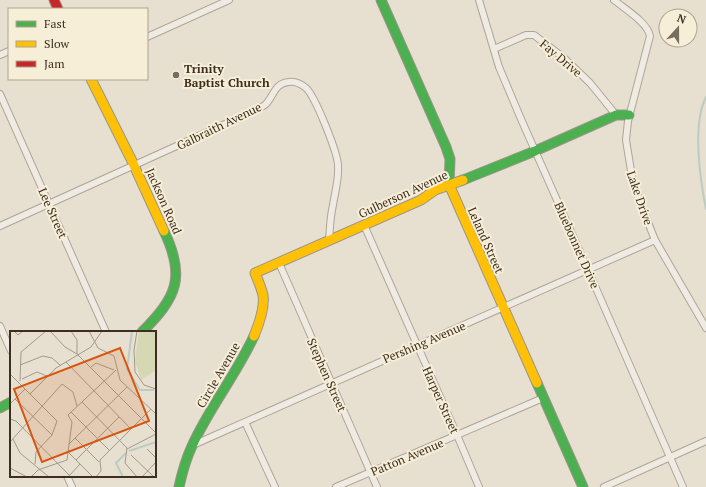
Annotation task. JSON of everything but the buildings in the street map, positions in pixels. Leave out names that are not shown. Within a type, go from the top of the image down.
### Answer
[{"type":"street","points":[[148,37],[220,2],[229,0]]},
{"type":"street","name":"Leland Street","points":[[381,0],[446,147],[450,159],[449,186],[583,487]]},
{"type":"street","name":"Bluebonnet Drive","points":[[479,0],[499,67],[683,487]]},
{"type":"street","name":"Lake Drive","points":[[614,0],[644,24],[650,36],[629,115],[626,140],[631,176],[655,240],[706,328]]},
{"type":"street","name":"Fay Drive","points":[[494,49],[526,35],[534,35],[564,58],[590,83],[616,114]]},
{"type":"street","name":"Jackson Road","points":[[92,80],[135,166],[170,246],[175,264],[176,280],[170,296],[160,311],[143,331]]},
{"type":"street","name":"Galbraith Avenue","points":[[0,226],[256,110],[266,104],[275,89],[282,83],[290,81],[300,83],[307,89],[336,151],[338,179],[331,216],[329,241]]},
{"type":"street","name":"Lee Street","points":[[0,94],[106,331]]},
{"type":"street","name":"Gulberson Avenue","points":[[255,273],[421,200],[435,190],[449,186],[535,151],[616,114],[629,115]]},
{"type":"street","name":"Harper Street","points":[[364,225],[479,487]]},
{"type":"street","name":"Pershing Avenue","points":[[193,445],[655,240]]},
{"type":"street","name":"Stephen Street","points":[[278,263],[377,487]]},
{"type":"street","name":"Circle Avenue","points":[[179,487],[183,469],[196,436],[248,348],[259,323],[263,297],[255,273]]},
{"type":"street","points":[[0,326],[10,349]]},
{"type":"street","name":"Patton Avenue","points":[[336,487],[543,398]]},
{"type":"street","points":[[0,408],[10,403]]},
{"type":"street","points":[[246,422],[275,487]]},
{"type":"street","points":[[604,487],[706,441]]},
{"type":"street","points":[[67,477],[72,487]]},
{"type":"waterway","points":[[706,97],[699,122],[698,136],[698,152],[706,209]]},
{"type":"traffic: fast","points":[[381,0],[446,147],[450,159],[449,186],[451,189]]},
{"type":"traffic: fast","points":[[463,180],[535,151],[616,115],[629,115]]},
{"type":"traffic: fast","points":[[143,331],[163,308],[170,297],[174,286],[176,274],[175,261],[164,231]]},
{"type":"traffic: fast","points":[[179,487],[192,446],[254,336]]},
{"type":"traffic: fast","points":[[537,383],[583,487]]},
{"type":"traffic: fast","points":[[0,408],[10,403]]},
{"type":"traffic: slow","points":[[92,80],[132,161],[164,231]]},
{"type":"traffic: slow","points":[[254,336],[263,305],[263,295],[255,273],[421,200],[435,190],[463,180]]},
{"type":"traffic: slow","points":[[451,189],[537,383]]},
{"type":"traffic: jam","points":[[54,0],[58,8]]},
{"type":"place","name":"Trinity Baptist Church","points":[[176,75]]}]
